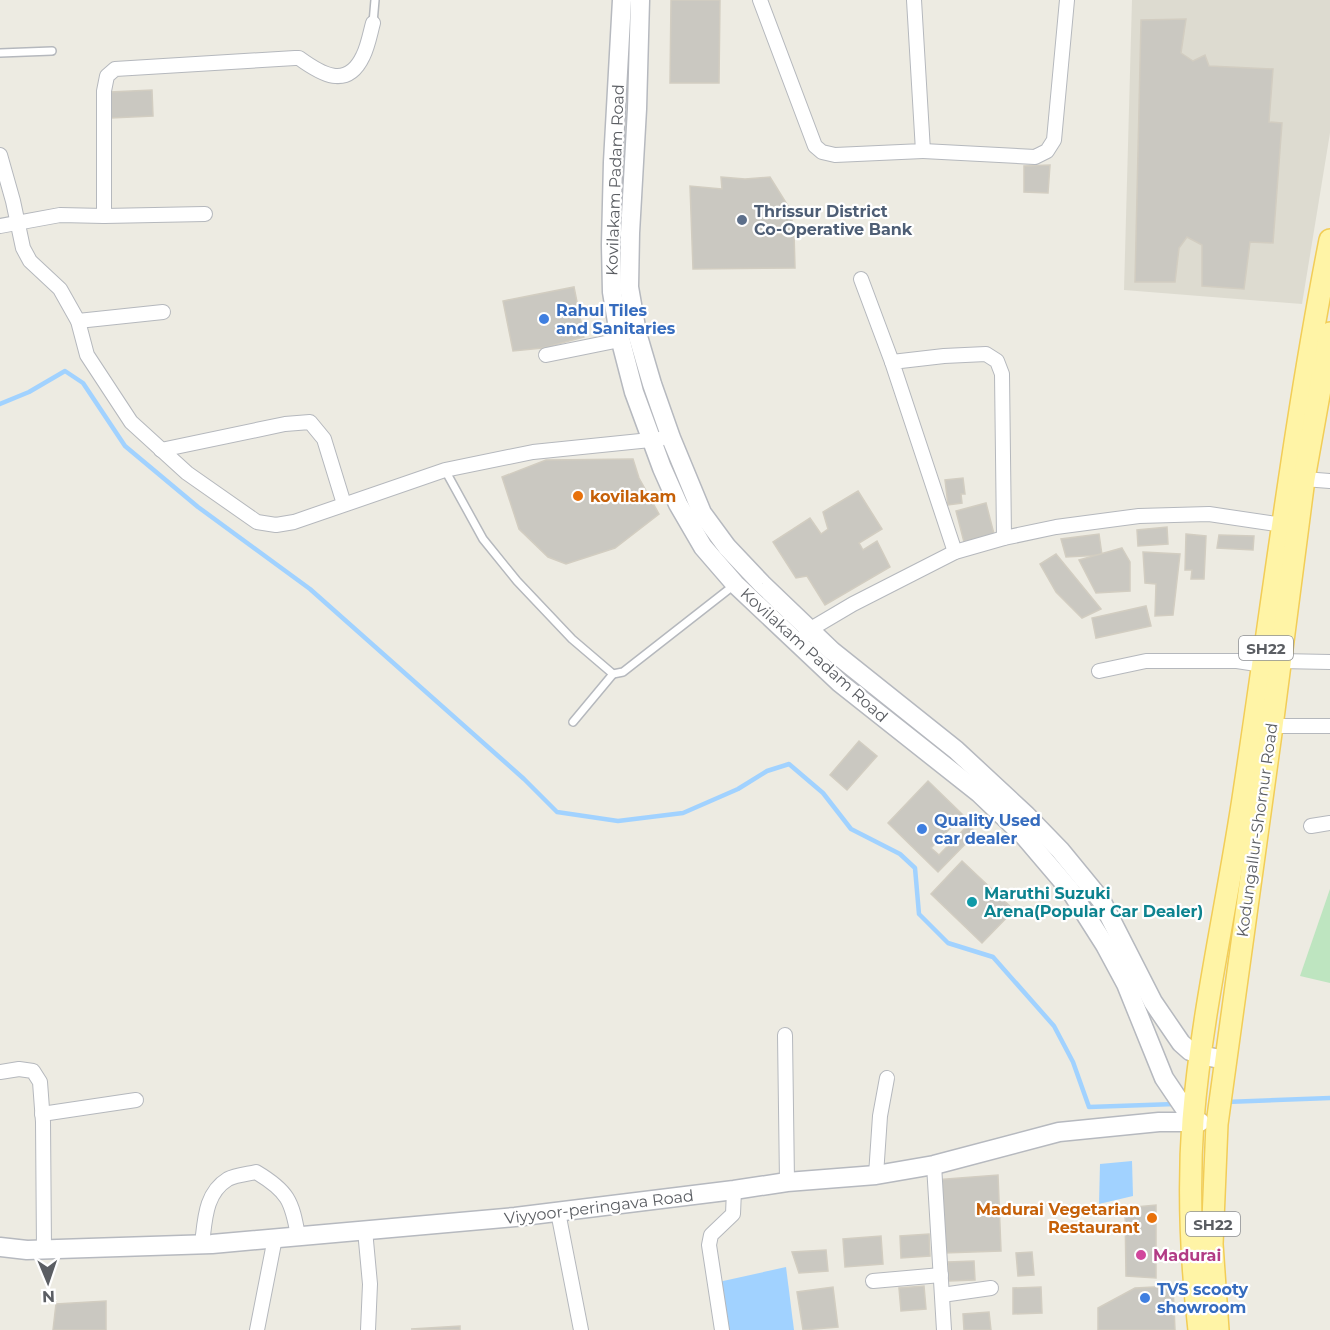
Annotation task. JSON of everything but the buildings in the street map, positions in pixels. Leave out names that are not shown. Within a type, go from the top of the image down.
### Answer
[{"type":"main road","name":"Kovilakam Padam Road","points":[[622,0],[611,245],[612,292],[620,340],[634,392],[678,504],[703,547],[735,584],[803,636],[832,651],[956,750],[1026,814],[1060,850],[1101,900],[1153,1002],[1181,1043],[1190,1051],[1200,1055],[1225,1060]]},
{"type":"main road","name":"Kovilakam Padam Road","points":[[640,0],[629,288],[637,333],[652,384],[702,513],[727,547],[762,584],[840,682],[979,793],[1024,836],[1070,890],[1105,945],[1126,984],[1164,1078],[1186,1095]]},
{"type":"main road","name":"Kodungallur-Shornur Road","points":[[1192,1118],[1186,1095],[1200,1055],[1239,825],[1272,663],[1311,338],[1330,240]]},
{"type":"main road","name":"Kodungallur-Shornur Road","points":[[1290,526],[1304,479],[1330,333]]},
{"type":"main road","name":"Kodungallur-Shornur Road","points":[[1218,1330],[1212,1244],[1217,1121],[1272,726],[1272,663]]},
{"type":"main road","name":"Viyyoor-peringava Road","points":[[0,1247],[44,1250],[202,1244],[558,1212],[786,1182],[876,1175],[934,1166],[1059,1132],[1192,1118],[1217,1121]]},
{"type":"main road","name":"SH22","points":[[1192,1118],[1191,1244],[1199,1330]]},
{"type":"street","points":[[760,0],[815,146],[822,152],[835,155],[922,151],[1035,157],[1047,151],[1054,140],[1066,0]]},
{"type":"street","points":[[914,0],[922,151]]},
{"type":"street","points":[[104,216],[104,91],[107,76],[115,69],[299,58],[325,76],[339,76],[351,72],[363,57],[373,23]]},
{"type":"street","points":[[0,155],[22,249],[30,261],[60,289],[78,321],[87,355],[131,422],[187,473],[257,522],[276,525],[294,522],[445,470],[533,452],[671,438]]},
{"type":"street","points":[[0,226],[60,215],[205,214]]},
{"type":"street","points":[[861,279],[892,362],[955,552]]},
{"type":"street","points":[[78,321],[163,312]]},
{"type":"street","points":[[546,355],[620,340]]},
{"type":"street","points":[[892,362],[986,354],[997,361],[1002,374],[1004,537]]},
{"type":"street","points":[[162,450],[285,424],[310,422],[324,439],[344,504]]},
{"type":"street","points":[[1304,479],[1330,481]]},
{"type":"street","points":[[803,636],[853,604],[955,552],[1004,537],[1056,527],[1139,516],[1209,514],[1290,526]]},
{"type":"street","points":[[1099,671],[1146,661],[1330,662]]},
{"type":"street","points":[[1272,726],[1330,726]]},
{"type":"street","points":[[1311,826],[1330,824]]},
{"type":"street","points":[[785,1035],[786,1182]]},
{"type":"street","points":[[0,1072],[19,1069],[33,1071],[40,1082],[44,1250]]},
{"type":"street","points":[[876,1175],[880,1116],[887,1078]]},
{"type":"street","points":[[42,1114],[136,1100]]},
{"type":"street","points":[[934,1166],[944,1330]]},
{"type":"street","points":[[202,1244],[207,1208],[215,1190],[229,1178],[256,1172],[270,1180],[289,1198],[298,1236]]},
{"type":"street","points":[[722,1330],[709,1245],[711,1235],[733,1214],[734,1190]]},
{"type":"street","points":[[558,1212],[581,1330]]},
{"type":"street","points":[[365,1230],[370,1284],[368,1330]]},
{"type":"street","points":[[257,1330],[275,1238]]},
{"type":"street","points":[[873,1281],[941,1275]]},
{"type":"street","points":[[942,1296],[991,1288]]},
{"type":"lane","points":[[373,23],[375,0]]},
{"type":"lane","points":[[0,53],[52,51]]},
{"type":"lane","points":[[445,470],[483,539],[572,639],[612,674]]},
{"type":"lane","points":[[573,722],[612,674],[623,672],[735,584]]},
{"type":"shaded area","points":[[1132,0],[1330,0],[1330,133],[1302,304],[1124,290]]},
{"type":"green space","points":[[1330,889],[1330,983],[1300,976]]},
{"type":"water","points":[[1132,1161],[1133,1196],[1099,1204],[1100,1164]]},
{"type":"water","points":[[786,1267],[794,1330],[726,1330],[714,1283]]},
{"type":"waterway","points":[[0,404],[29,392],[65,371],[83,383],[125,446],[198,507],[310,589],[524,779],[557,812],[618,821],[683,813],[738,789],[767,771],[789,764],[823,793],[851,829],[900,854],[915,868],[919,914],[948,943],[993,957],[1054,1026],[1073,1062],[1089,1107],[1175,1104]]},
{"type":"waterway","points":[[1226,1102],[1330,1098]]},
{"type":"place","name":"Thrissur District Co-Operative Bank","points":[[742,220]]},
{"type":"place","name":"Rahul Tiles and Sanitaries","points":[[544,319]]},
{"type":"place","name":"kovilakam","points":[[578,496]]},
{"type":"place","name":"Quality Used car dealer","points":[[922,829]]},
{"type":"place","name":"Maruthi Suzuki Arena(Popular Car Dealer)","points":[[972,902]]},
{"type":"place","name":"Madurai Vegetarian Restaurant","points":[[1152,1218]]},
{"type":"place","name":"Madurai","points":[[1141,1255]]},
{"type":"place","name":"TVS scooty showroom","points":[[1145,1298]]}]
